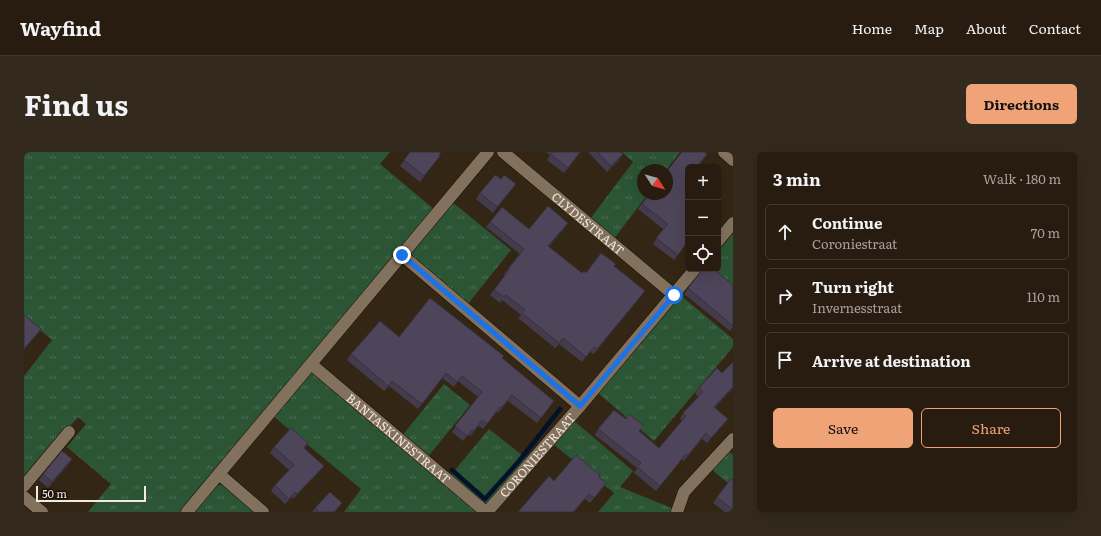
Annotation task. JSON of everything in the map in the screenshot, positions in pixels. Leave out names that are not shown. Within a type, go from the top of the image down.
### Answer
[{"type":"street","points":[[187,512],[488,152]]},
{"type":"street","name":"CLYDESTRAAT","points":[[503,152],[674,295]]},
{"type":"street","points":[[724,152],[733,160]]},
{"type":"street","points":[[721,237],[733,223]]},
{"type":"street","points":[[402,255],[580,406]]},
{"type":"street","name":"CORONIESTRAAT","points":[[487,512],[580,406],[693,272]]},
{"type":"street","name":"BANTASKINESTRAAT","points":[[311,364],[487,512]]},
{"type":"street","points":[[24,486],[70,432]]},
{"type":"street","points":[[677,512],[678,505],[684,492],[733,439]]},
{"type":"street","points":[[219,474],[263,512]]},
{"type":"street","points":[[24,497],[42,512]]},
{"type":"green space","points":[[24,152],[390,152],[380,164],[435,210],[183,512],[88,512],[111,484],[67,447],[86,424],[78,417],[24,479],[24,376],[52,340],[24,317]]},
{"type":"green space","points":[[622,152],[680,152],[671,164],[637,164],[637,200],[643,200],[613,240],[590,219],[633,162]]},
{"type":"green space","points":[[451,201],[511,250],[467,305],[410,253]]},
{"type":"green space","points":[[733,228],[733,292],[708,272],[721,272],[721,243]]},
{"type":"green space","points":[[679,294],[733,339],[733,347],[654,441],[597,392]]},
{"type":"green space","points":[[313,372],[474,507],[476,512],[344,512],[361,489],[273,416],[309,373]]},
{"type":"green space","points":[[444,384],[470,405],[427,458],[401,437]]},
{"type":"green space","points":[[573,420],[633,471],[620,487],[674,509],[674,512],[598,512],[614,493],[553,444]]},
{"type":"green space","points":[[489,429],[528,460],[486,505],[450,476]]},
{"type":"green space","points":[[727,450],[733,455],[733,487],[711,469]]},
{"type":"green space","points":[[216,485],[224,485],[257,512],[192,512]]},
{"type":"building","points":[[410,152],[441,152],[439,155],[440,156],[424,176],[404,160]]},
{"type":"building","points":[[553,152],[580,152],[568,168],[551,154]]},
{"type":"building","points":[[597,152],[621,152],[623,154],[611,166]]},
{"type":"building","points":[[682,152],[704,152],[707,154],[699,164],[685,164],[685,245],[678,255],[656,238],[668,224],[642,204],[645,200],[673,200],[673,164]]},
{"type":"building","points":[[495,175],[501,179],[504,175],[516,184],[497,207],[480,193]]},
{"type":"building","points":[[548,206],[568,223],[548,246],[582,273],[584,271],[586,273],[601,253],[616,264],[614,266],[645,291],[597,349],[594,347],[586,357],[563,338],[559,343],[522,313],[525,310],[506,295],[504,297],[494,290],[524,249],[490,222],[502,207],[529,229]]},
{"type":"building","points":[[701,272],[717,272],[733,285],[733,326],[688,288]]},
{"type":"building","points":[[430,298],[504,356],[502,358],[554,401],[541,418],[512,395],[501,408],[500,407],[487,424],[482,420],[474,431],[472,430],[467,436],[455,426],[482,392],[462,376],[457,382],[446,373],[422,404],[392,381],[388,386],[351,354],[380,321],[399,337]]},
{"type":"building","points":[[24,315],[41,329],[24,349]]},
{"type":"building","points":[[733,362],[733,387],[714,407],[728,419],[711,438],[706,433],[688,455],[686,454],[660,486],[637,467],[641,463],[598,429],[614,410],[626,419],[629,414],[644,426],[639,431],[659,448],[686,416],[683,413],[703,392],[699,388],[717,368],[722,373]]},
{"type":"building","points":[[291,428],[308,443],[304,448],[324,466],[297,494],[295,492],[289,499],[275,485],[294,465],[274,447]]},
{"type":"building","points":[[62,451],[72,459],[52,482],[43,474]]},
{"type":"building","points":[[576,455],[600,475],[599,477],[606,483],[594,498],[589,494],[573,512],[518,512],[549,476],[554,481]]},
{"type":"building","points":[[731,479],[733,481],[733,510],[717,497]]},
{"type":"building","points":[[330,492],[342,503],[334,512],[319,512],[315,508]]},
{"type":"waterway","points":[[452,470],[485,499],[519,461],[560,409]]},
{"type":"route","points":[[402,255],[580,406],[674,295]]}]
